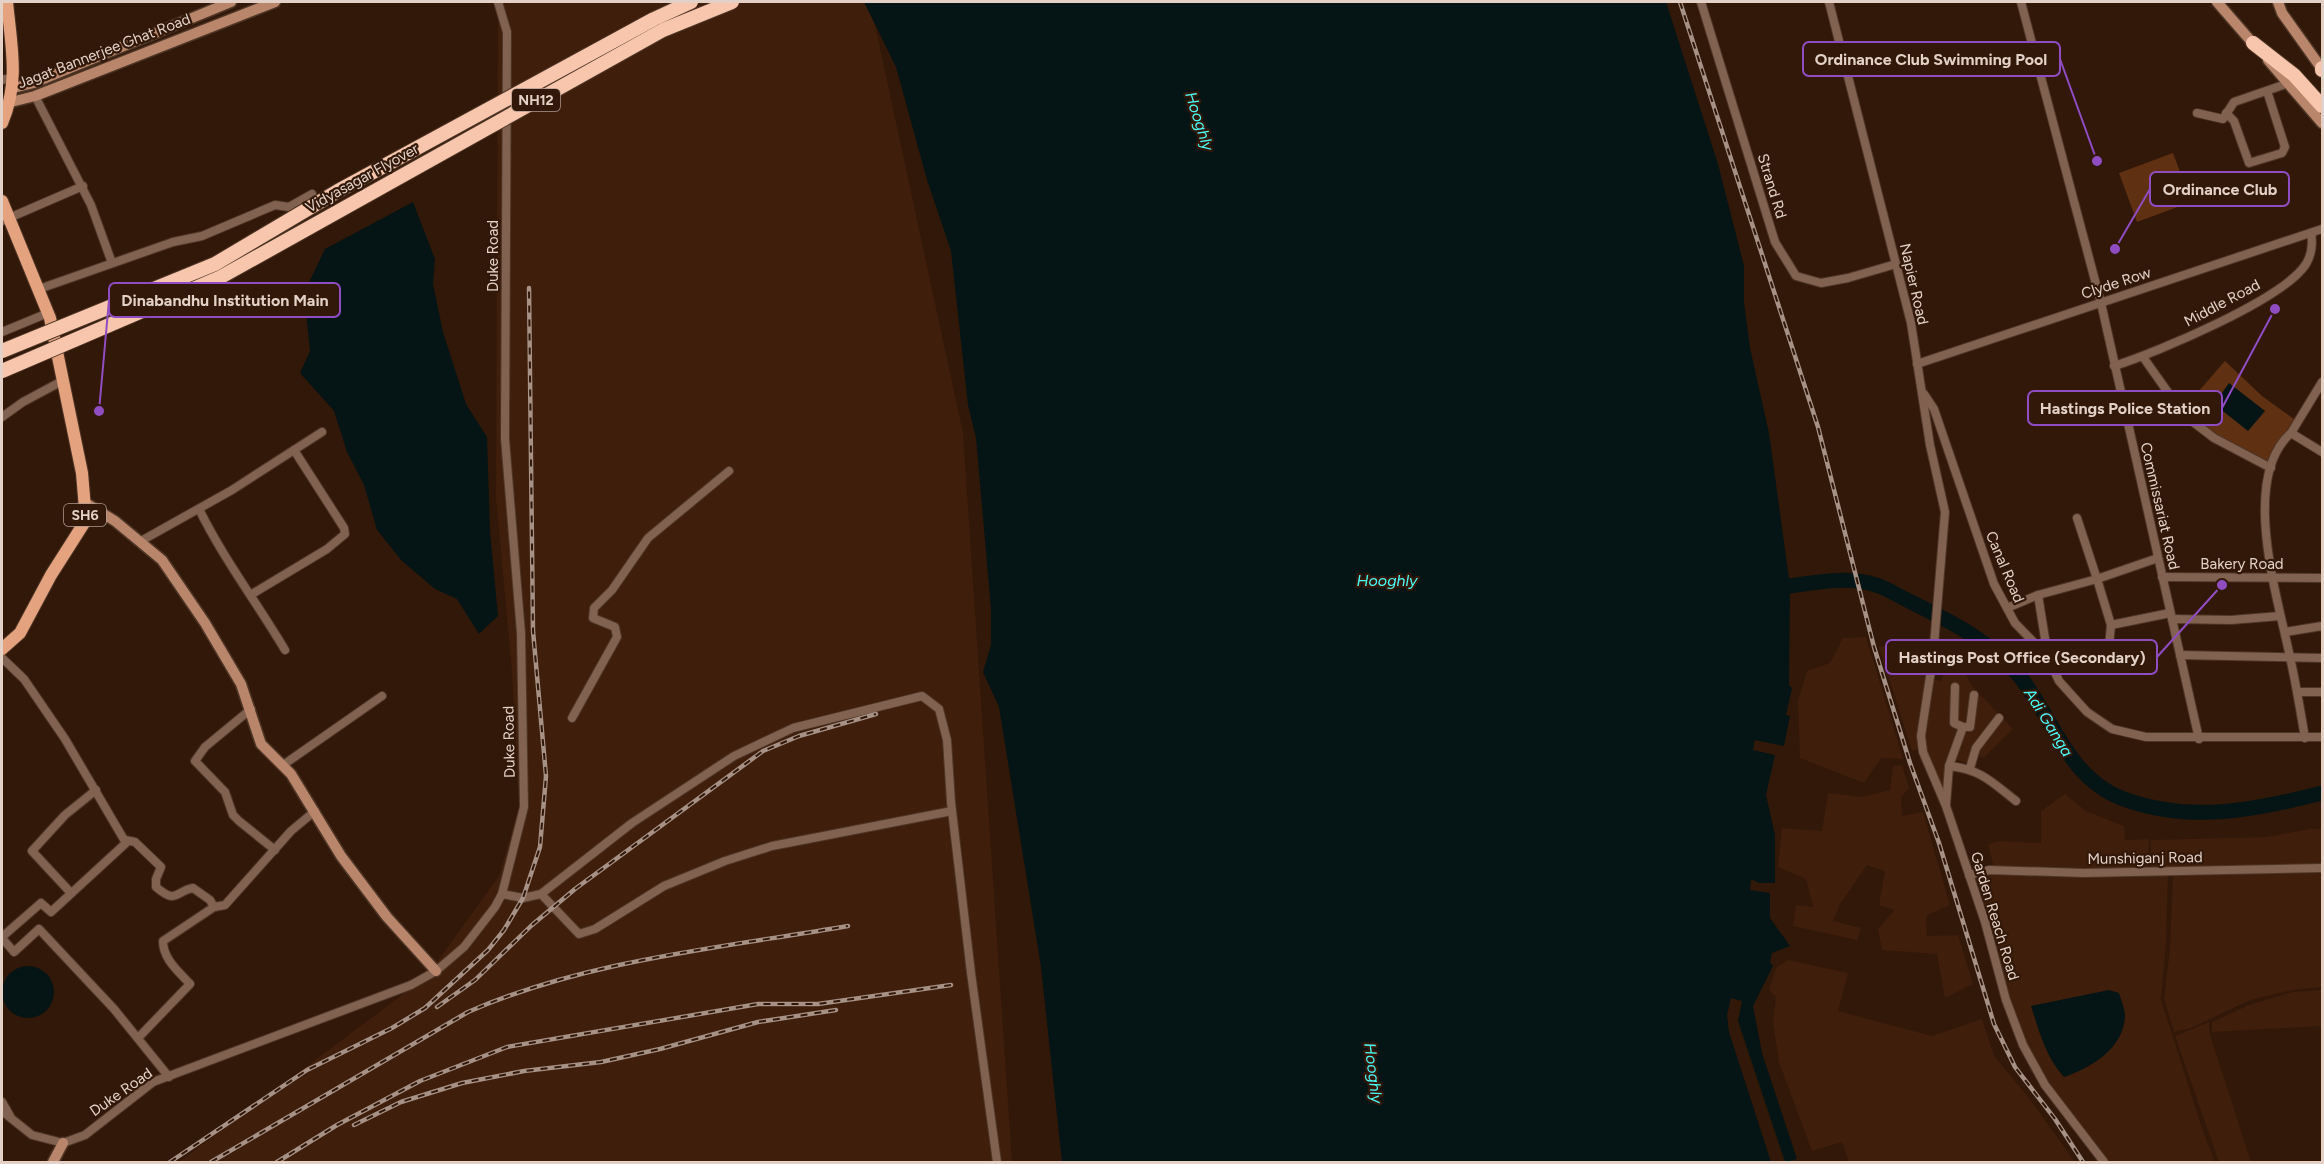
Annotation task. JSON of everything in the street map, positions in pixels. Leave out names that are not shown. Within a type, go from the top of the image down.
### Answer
[{"type":"highway","name":"Vidyasagar Flyover","points":[[2,351],[215,264],[338,191],[643,25],[691,2]]},
{"type":"highway","name":"Vidyasagar Flyover","points":[[2,371],[219,278],[663,30],[732,2]]},
{"type":"highway","points":[[2253,43],[2294,75],[2322,106]]},
{"type":"main road","points":[[2,123],[8,84],[7,2]]},
{"type":"main road","name":"Jagat Bannerjee Ghat Road","points":[[8,84],[34,83],[231,2]]},
{"type":"main road","name":"Jagat Bannerjee Ghat Road","points":[[6,103],[35,96],[274,2]]},
{"type":"main road","points":[[2278,2],[2282,13],[2322,69]]},
{"type":"main road","points":[[2220,3],[2322,123]]},
{"type":"main road","name":"SH6","points":[[2,201],[5,219],[48,313],[82,473],[86,520],[51,575],[20,633],[2,649]]},
{"type":"main road","points":[[84,502],[141,541],[162,560],[205,623],[241,684],[261,744],[283,765],[315,811],[341,856],[387,917],[436,971]]},
{"type":"main road","points":[[53,1162],[63,1143]]},
{"type":"street","name":"Duke Road","points":[[63,1143],[85,1135],[153,1082],[411,986],[436,971],[464,947],[502,894],[524,807],[520,633],[505,439],[507,32],[498,2]]},
{"type":"street","name":"Strand Rd","points":[[1701,2],[1774,242],[1796,276],[1821,283],[1896,264]]},
{"type":"street","name":"Napier Road","points":[[1829,2],[1896,264],[1945,512],[1933,657]]},
{"type":"street","name":"Commissariat Road","points":[[2021,2],[2101,303],[2199,739]]},
{"type":"street","points":[[2197,112],[2223,119],[2234,102],[2289,83]]},
{"type":"street","points":[[2226,113],[2234,121],[2249,163],[2282,153],[2285,147],[2267,91]]},
{"type":"street","points":[[35,96],[82,186],[112,262]]},
{"type":"street","points":[[5,219],[82,186]]},
{"type":"street","points":[[39,289],[173,242],[202,236],[275,205],[289,207],[312,194]]},
{"type":"street","name":"Clyde Row","points":[[1917,364],[2322,229]]},
{"type":"street","name":"Middle Road","points":[[2115,366],[2144,357],[2266,296],[2305,265],[2313,243],[2311,233]]},
{"type":"street","points":[[2,332],[48,313]]},
{"type":"street","points":[[2144,357],[2184,415],[2214,438],[2271,468]]},
{"type":"street","points":[[2,417],[23,402],[64,380]]},
{"type":"street","points":[[2305,738],[2291,658],[2267,548],[2265,501],[2271,468],[2283,440],[2291,433],[2322,382]]},
{"type":"street","name":"Canal Road","points":[[1921,389],[1934,409],[1982,552],[2007,608],[2015,623],[2048,657],[2059,681],[2087,712],[2112,729],[2146,737],[2199,739],[2322,737]]},
{"type":"street","points":[[141,541],[199,509],[322,432]]},
{"type":"street","points":[[2291,433],[2322,452]]},
{"type":"street","points":[[252,594],[327,549],[345,534],[344,528],[294,450]]},
{"type":"street","points":[[572,718],[617,637],[615,627],[592,618],[594,608],[612,590],[648,538],[729,471]]},
{"type":"street","points":[[199,509],[215,541],[252,594],[285,650]]},
{"type":"street","points":[[2038,595],[2048,657],[2109,646],[2111,625],[2077,518]]},
{"type":"street","points":[[2007,608],[2038,595],[2097,579],[2158,558]]},
{"type":"street","name":"Bakery Road","points":[[2162,577],[2322,578]]},
{"type":"street","points":[[2111,625],[2171,616],[2232,621],[2280,616]]},
{"type":"street","points":[[2285,632],[2322,626]]},
{"type":"street","points":[[2180,655],[2322,658]]},
{"type":"street","name":"Garden Reach Road","points":[[1933,657],[1921,736],[1923,752],[1946,806],[2006,1000],[2023,1045],[2045,1085],[2104,1162]]},
{"type":"street","points":[[2,658],[24,679],[96,790],[125,840],[123,847],[51,912],[41,903],[2,937],[14,952],[39,929],[138,1038],[169,1077]]},
{"type":"street","points":[[1955,687],[1954,723],[1970,727],[1974,695]]},
{"type":"street","points":[[2297,692],[2322,692]]},
{"type":"street","points":[[283,765],[382,696]]},
{"type":"street","points":[[502,894],[523,898],[541,894],[632,823],[734,756],[793,728],[922,696],[939,710],[947,740],[952,811],[997,1162]]},
{"type":"street","points":[[250,709],[205,747],[195,761],[225,792],[233,815],[275,850]]},
{"type":"street","points":[[1970,768],[1976,748],[1999,718]]},
{"type":"street","points":[[1946,806],[1949,766],[1964,727]]},
{"type":"street","points":[[1949,766],[1970,768],[2016,801]]},
{"type":"street","points":[[71,892],[32,851],[64,815],[96,790]]},
{"type":"street","points":[[138,1038],[190,984],[170,962],[163,950],[163,941],[214,907],[225,905],[275,850],[315,811]]},
{"type":"street","points":[[541,894],[579,934],[595,929],[664,886],[725,861],[772,846],[952,811]]},
{"type":"street","points":[[125,840],[135,842],[161,867],[156,879],[156,887],[166,895],[180,896],[193,888],[210,900],[214,907]]},
{"type":"street","name":"Munshiganj Road","points":[[1969,875],[1989,870],[2084,873],[2322,868]]},
{"type":"street","points":[[2,1102],[13,1119]]},
{"type":"street","points":[[2,1111],[32,1135],[63,1143]]},
{"type":"shaded area","points":[[496,2],[870,2],[963,433],[1012,1162],[179,1162],[426,977],[499,876],[519,807],[512,672],[496,498],[498,9]]},
{"type":"shaded area","points":[[2173,153],[2191,202],[2137,222],[2119,173]]},
{"type":"shaded area","points":[[2225,361],[2262,396],[2294,419],[2267,463],[2217,436],[2184,408]]},
{"type":"shaded area","points":[[1866,637],[1903,759],[1881,758],[1864,783],[1800,758],[1798,701],[1807,671],[1830,663],[1843,638]]},
{"type":"shaded area","points":[[1906,643],[1923,657],[1925,678],[1941,681],[1949,663],[1961,667],[1972,686],[2013,729],[1983,758],[1978,755],[1972,765],[1950,758],[1945,797],[1926,753],[1917,749],[1912,751],[1879,647]]},
{"type":"shaded area","points":[[1902,765],[1909,788],[1901,797],[1902,816],[1923,812],[1950,905],[1926,916],[1927,936],[1958,935],[1973,984],[1945,998],[1937,954],[1882,950],[1878,929],[1894,910],[1879,905],[1885,871],[1867,865],[1840,904],[1833,921],[1861,928],[1857,940],[1793,926],[1796,905],[1813,907],[1806,879],[1778,867],[1782,828],[1822,831],[1828,793],[1861,797],[1890,790],[1893,766]]},
{"type":"shaded area","points":[[2065,794],[2086,811],[2124,826],[2125,840],[2149,839],[2148,869],[1994,868],[1988,844],[2001,841],[2041,843],[2041,811]]},
{"type":"shaded area","points":[[2322,829],[2322,865],[2150,868],[2151,840],[2267,837]]},
{"type":"shaded area","points":[[2322,870],[2322,987],[2292,990],[2250,1000],[2191,1028],[2174,1032],[2164,999],[2170,948],[2173,871]]},
{"type":"shaded area","points":[[1989,873],[2168,873],[2166,943],[2161,1000],[2215,1162],[2107,1162],[2101,1150],[2053,1091],[2024,1045],[1973,876]]},
{"type":"shaded area","points":[[1788,960],[1848,973],[1838,1011],[1932,1036],[1982,1019],[1994,1056],[2026,1094],[2075,1162],[1849,1162],[1842,1142],[1812,1151],[1779,1062],[1773,1023],[1776,997],[1769,990],[1776,968]]},
{"type":"shaded area","points":[[2322,990],[2322,1026],[2212,1032],[2212,1022],[2249,1005],[2292,992]]},
{"type":"shaded area","points":[[2209,1022],[2210,1035],[2251,1162],[2219,1162],[2175,1036]]},
{"type":"water","name":"Hooghly","points":[[864,2],[1666,2],[1718,164],[1744,266],[1744,302],[1750,348],[1769,433],[1790,586],[1789,685],[1792,688],[1786,715],[1790,716],[1784,746],[1755,740],[1753,750],[1775,755],[1766,795],[1775,835],[1775,883],[1759,883],[1751,879],[1750,890],[1770,893],[1770,918],[1790,946],[1772,953],[1770,962],[1773,966],[1753,1006],[1762,1053],[1797,1159],[1785,1162],[1738,1021],[1742,1001],[1731,998],[1727,1015],[1729,1032],[1771,1162],[1062,1162],[1041,967],[999,707],[983,672],[991,645],[991,609],[976,438],[968,405],[951,251],[927,180],[896,67]]},
{"type":"water","points":[[413,202],[435,259],[433,284],[443,332],[466,404],[487,437],[490,532],[498,616],[479,634],[457,599],[435,589],[402,561],[377,530],[364,485],[347,452],[334,411],[300,373],[310,351],[304,293],[325,249]]},
{"type":"water","points":[[2229,383],[2265,411],[2248,431],[2214,404]]},
{"type":"water","points":[[28,966],[38,968],[46,974],[52,982],[54,992],[52,1002],[46,1010],[38,1016],[28,1018],[18,1016],[10,1010],[4,1002],[2,992],[4,982],[10,974],[18,968]]},
{"type":"water","points":[[2109,990],[2119,993],[2124,1010],[2125,1016],[2119,1038],[2095,1062],[2064,1077],[2048,1053],[2031,1006]]},
{"type":"waterway","name":"Adi Ganga","points":[[1790,586],[1844,580],[1866,582],[1888,590],[1969,633],[1997,653],[2021,678],[2075,762],[2103,788],[2121,798],[2171,811],[2222,812],[2272,805],[2322,793]]},
{"type":"railway","points":[[1680,2],[1818,427],[1874,647],[1910,763],[1939,843],[1994,1024],[2015,1067],[2055,1119],[2083,1162]]},
{"type":"railway","points":[[170,1162],[307,1070],[392,1028],[425,1008],[488,950],[504,930],[523,898],[540,847],[546,776],[533,631],[529,288]]},
{"type":"railway","points":[[437,1007],[475,980],[532,925],[575,889],[763,751],[799,736],[876,714]]},
{"type":"railway","points":[[211,1162],[468,1012],[513,994],[607,968],[655,958],[848,926]]},
{"type":"railway","points":[[277,1162],[337,1125],[420,1081],[507,1047],[758,1004],[818,1004],[951,985]]},
{"type":"railway","points":[[354,1125],[401,1102],[462,1083],[524,1071],[601,1062],[660,1049],[758,1022],[836,1010]]},
{"type":"place","name":"Ordinance Club Swimming Pool","points":[[2097,161]]},
{"type":"place","name":"Ordinance Club","points":[[2115,249]]},
{"type":"place","name":"Hastings Police Station","points":[[2275,309]]},
{"type":"place","name":"Dinabandhu Institution Main","points":[[99,411]]},
{"type":"place","name":"Hastings Post Office (Secondary)","points":[[2222,585]]}]
